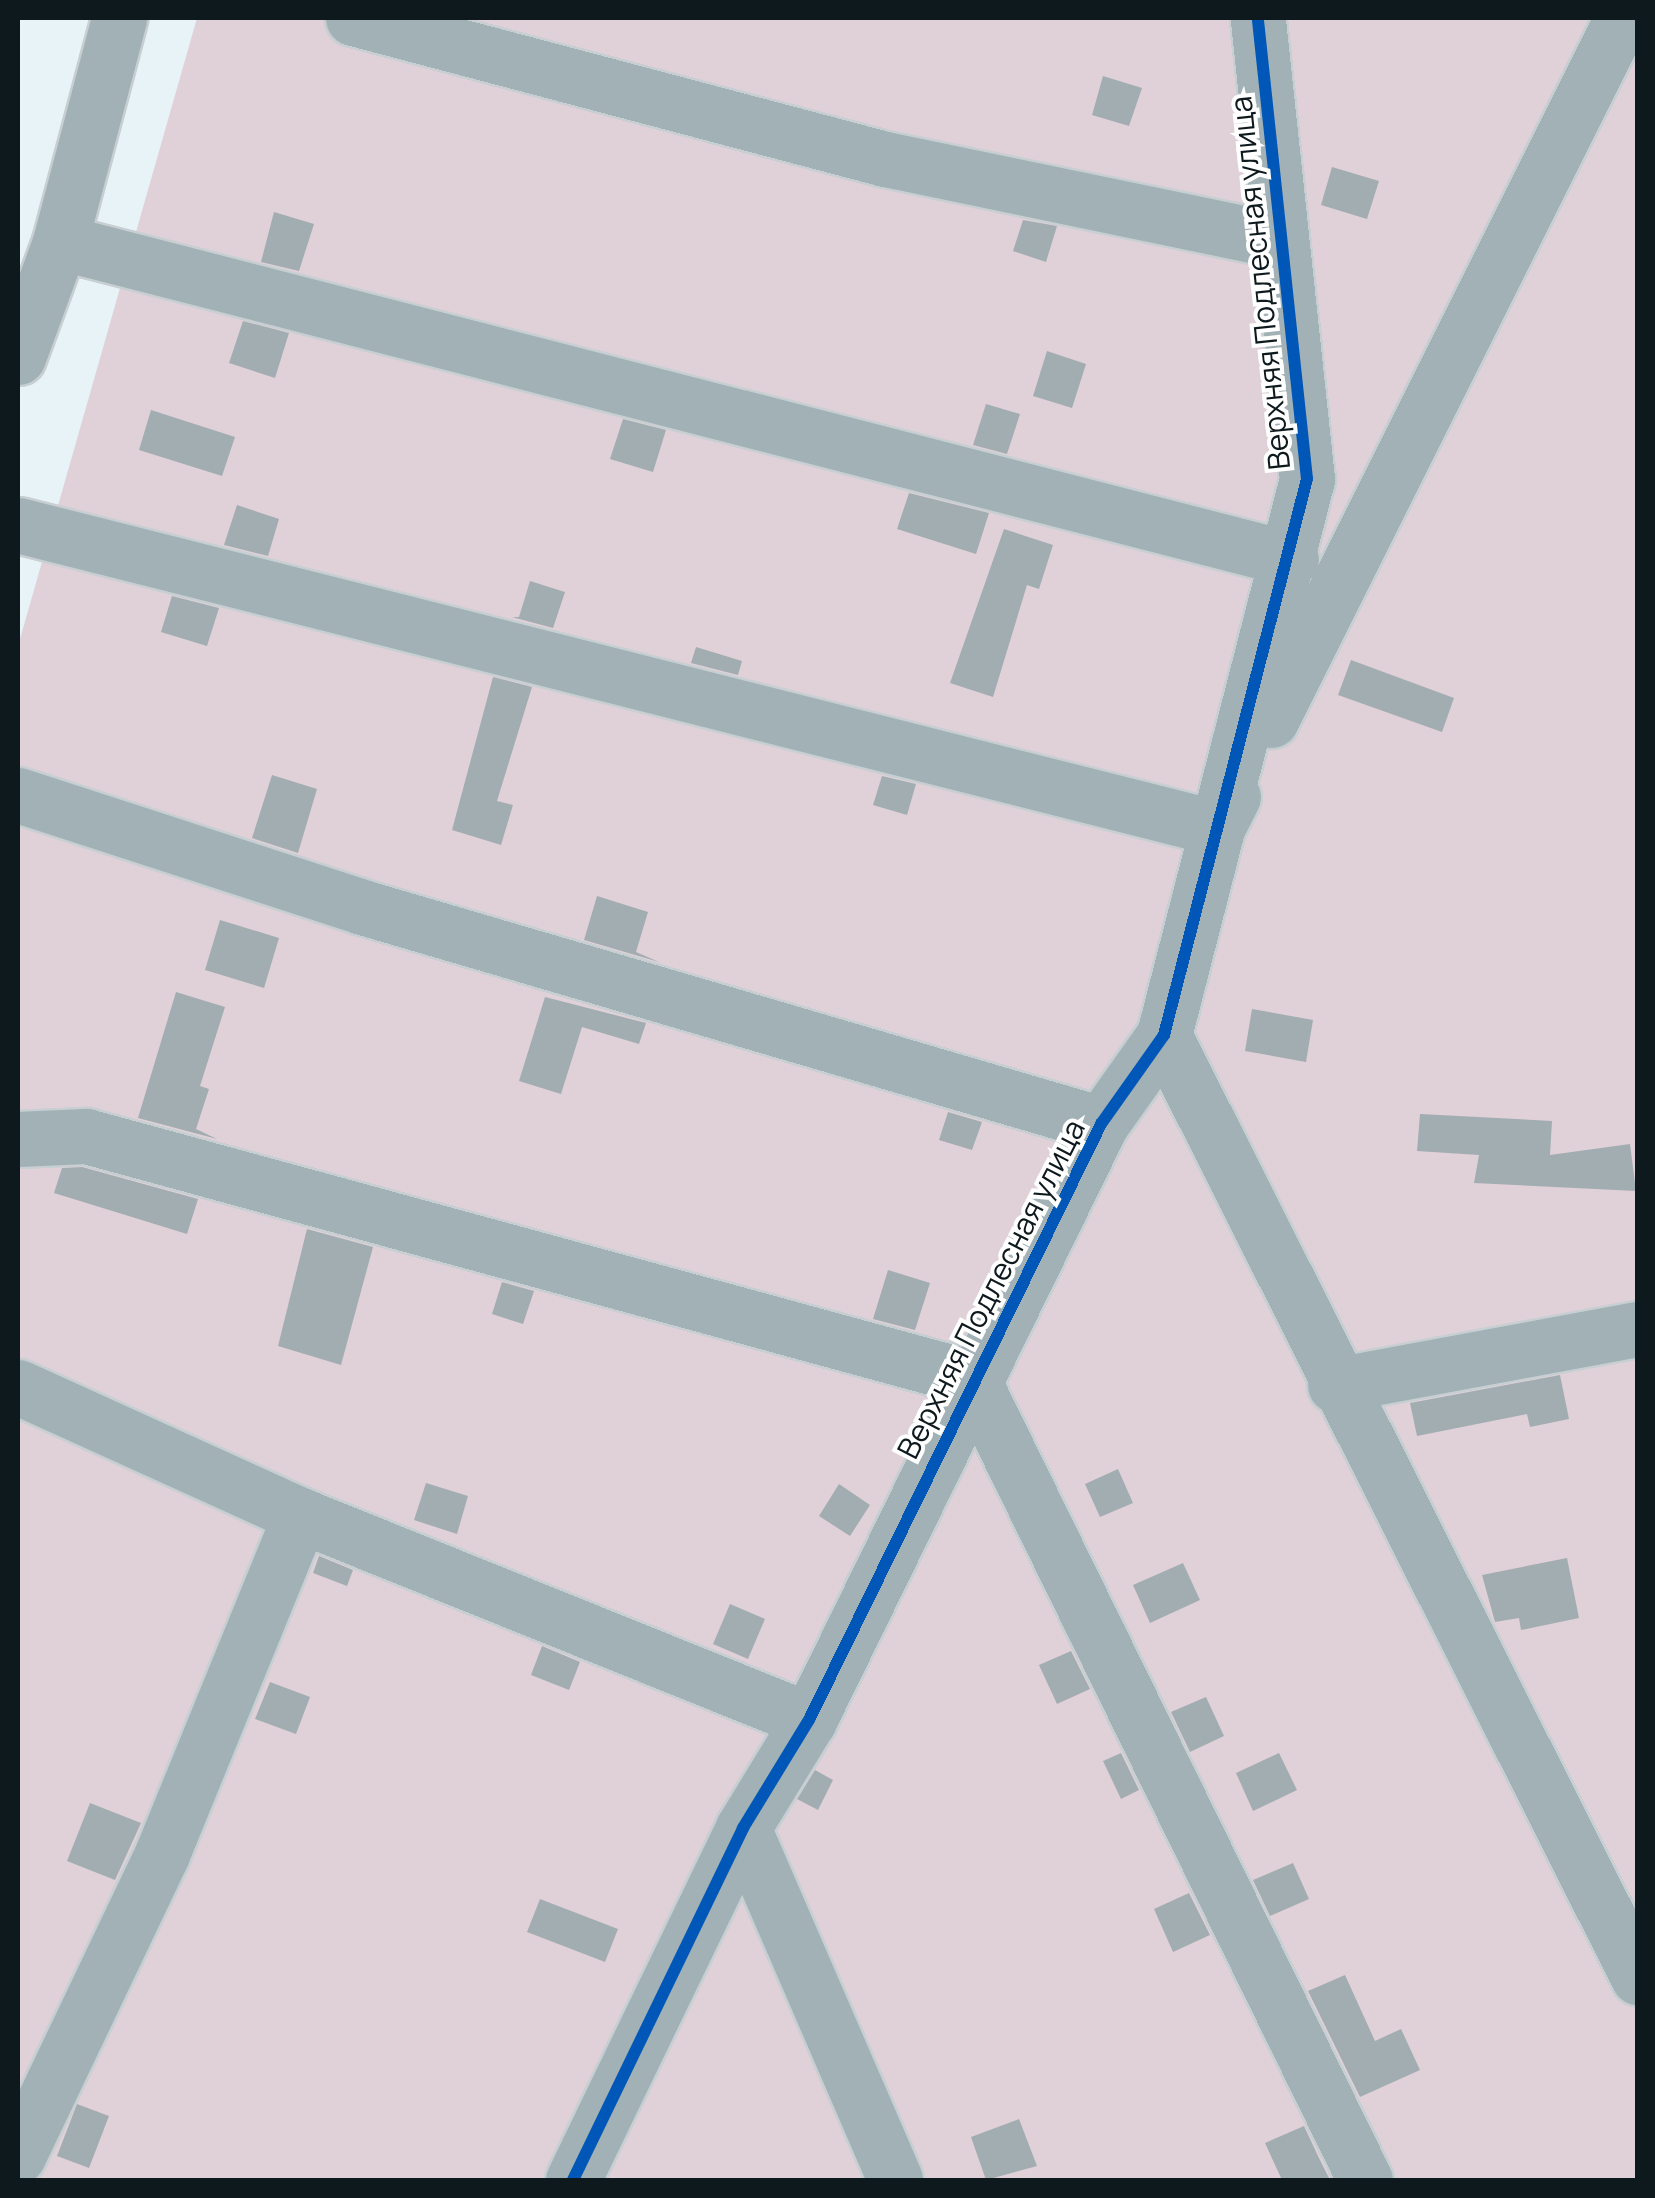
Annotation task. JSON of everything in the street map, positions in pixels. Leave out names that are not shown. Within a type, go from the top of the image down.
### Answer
[{"type":"street","points":[[18,357],[60,242],[119,18]]},
{"type":"street","points":[[352,18],[885,159],[1276,240]]},
{"type":"street","name":"Верхняя Подлесная улица","points":[[573,2180],[743,1828],[810,1720],[972,1378],[1101,1124],[1164,1034],[1290,559],[1307,478],[1276,240],[1258,18]]},
{"type":"street","points":[[18,524],[1217,828],[1622,18]]},
{"type":"street","points":[[60,242],[1290,559]]},
{"type":"street","points":[[18,795],[362,907],[1101,1124]]},
{"type":"street","points":[[1164,1034],[1335,1385],[1638,1977]]},
{"type":"street","points":[[18,1138],[86,1136],[972,1378],[1365,2180]]},
{"type":"street","points":[[1335,1385],[1638,1329]]},
{"type":"street","points":[[18,1387],[300,1515],[810,1720]]},
{"type":"street","points":[[18,2156],[162,1854],[300,1515]]},
{"type":"street","points":[[743,1828],[895,2180]]},
{"type":"shaded area","points":[[197,18],[1637,18],[1637,2180],[18,2180],[18,646]]},
{"type":"building","points":[[1103,76],[1142,88],[1129,126],[1092,115]]},
{"type":"building","points":[[1332,167],[1379,181],[1367,219],[1321,205]]},
{"type":"building","points":[[274,212],[314,224],[299,271],[261,262]]},
{"type":"building","points":[[1023,220],[1057,226],[1046,262],[1013,251]]},
{"type":"building","points":[[243,321],[289,333],[275,378],[229,363]]},
{"type":"building","points":[[1047,351],[1086,364],[1072,408],[1033,396]]},
{"type":"building","points":[[986,404],[1020,414],[1007,454],[973,445]]},
{"type":"building","points":[[151,410],[235,437],[222,476],[139,450]]},
{"type":"building","points":[[623,419],[666,430],[653,472],[610,459]]},
{"type":"building","points":[[909,493],[989,513],[976,554],[897,529]]},
{"type":"building","points":[[237,505],[279,519],[268,556],[224,545]]},
{"type":"building","points":[[1004,529],[1053,545],[1039,589],[1027,585],[993,697],[950,683]]},
{"type":"building","points":[[530,581],[565,592],[553,628],[512,617],[519,617]]},
{"type":"building","points":[[172,596],[219,608],[207,646],[161,632]]},
{"type":"building","points":[[696,647],[742,661],[738,675],[691,663]]},
{"type":"building","points":[[1351,660],[1454,698],[1442,732],[1338,695]]},
{"type":"building","points":[[493,677],[532,687],[497,801],[513,805],[501,845],[452,830]]},
{"type":"building","points":[[272,775],[317,789],[298,853],[252,838]]},
{"type":"building","points":[[882,776],[916,784],[907,815],[873,805]]},
{"type":"building","points":[[597,896],[648,912],[636,952],[659,962],[584,940]]},
{"type":"building","points":[[220,920],[279,938],[264,988],[205,970]]},
{"type":"building","points":[[176,992],[225,1007],[200,1086],[209,1089],[196,1129],[217,1139],[138,1118]]},
{"type":"building","points":[[545,997],[646,1023],[639,1044],[582,1027],[561,1094],[519,1081]]},
{"type":"building","points":[[1252,1009],[1313,1020],[1306,1062],[1245,1051]]},
{"type":"building","points":[[948,1112],[982,1122],[972,1150],[939,1140]]},
{"type":"building","points":[[1420,1114],[1552,1121],[1550,1155],[1630,1144],[1636,1191],[1474,1183],[1479,1155],[1417,1151]]},
{"type":"building","points":[[82,1167],[198,1199],[187,1234],[54,1193],[62,1168]]},
{"type":"building","points":[[307,1229],[373,1247],[341,1365],[278,1346]]},
{"type":"building","points":[[888,1270],[930,1283],[915,1330],[873,1319]]},
{"type":"building","points":[[502,1282],[534,1291],[523,1324],[492,1314]]},
{"type":"building","points":[[1560,1375],[1569,1419],[1530,1427],[1527,1414],[1417,1436],[1410,1403]]},
{"type":"building","points":[[1118,1469],[1133,1503],[1100,1517],[1085,1484]]},
{"type":"building","points":[[426,1483],[468,1496],[457,1534],[414,1520]]},
{"type":"building","points":[[839,1484],[870,1505],[850,1536],[819,1516]]},
{"type":"building","points":[[319,1556],[353,1570],[347,1586],[313,1573]]},
{"type":"building","points":[[1567,1558],[1579,1618],[1521,1630],[1519,1618],[1495,1622],[1482,1575]]},
{"type":"building","points":[[1183,1563],[1200,1600],[1150,1623],[1133,1585]]},
{"type":"building","points":[[730,1604],[765,1619],[748,1659],[713,1644]]},
{"type":"building","points":[[542,1646],[580,1662],[569,1690],[531,1675]]},
{"type":"building","points":[[1071,1651],[1090,1689],[1057,1704],[1039,1665]]},
{"type":"building","points":[[270,1682],[310,1697],[296,1734],[255,1719]]},
{"type":"building","points":[[1206,1697],[1224,1736],[1190,1752],[1171,1712]]},
{"type":"building","points":[[1121,1753],[1139,1790],[1121,1799],[1103,1761]]},
{"type":"building","points":[[1279,1753],[1297,1790],[1253,1811],[1236,1773]]},
{"type":"building","points":[[815,1770],[833,1780],[818,1810],[797,1799]]},
{"type":"building","points":[[90,1803],[141,1823],[115,1880],[67,1861]]},
{"type":"building","points":[[1293,1863],[1309,1899],[1270,1916],[1253,1880]]},
{"type":"building","points":[[1189,1893],[1210,1935],[1173,1952],[1154,1909]]},
{"type":"building","points":[[540,1899],[618,1929],[605,1962],[527,1932]]},
{"type":"building","points":[[1345,1975],[1375,2041],[1401,2029],[1420,2070],[1360,2097],[1308,1991]]},
{"type":"building","points":[[77,2104],[109,2116],[89,2168],[57,2156]]},
{"type":"building","points":[[1019,2119],[1037,2166],[986,2180],[971,2137]]},
{"type":"building","points":[[1304,2126],[1330,2180],[1282,2180],[1265,2143]]},
{"type":"cycle path","points":[[573,2180],[743,1828],[809,1720],[1101,1124],[1164,1035],[1307,479],[1258,18]]}]
